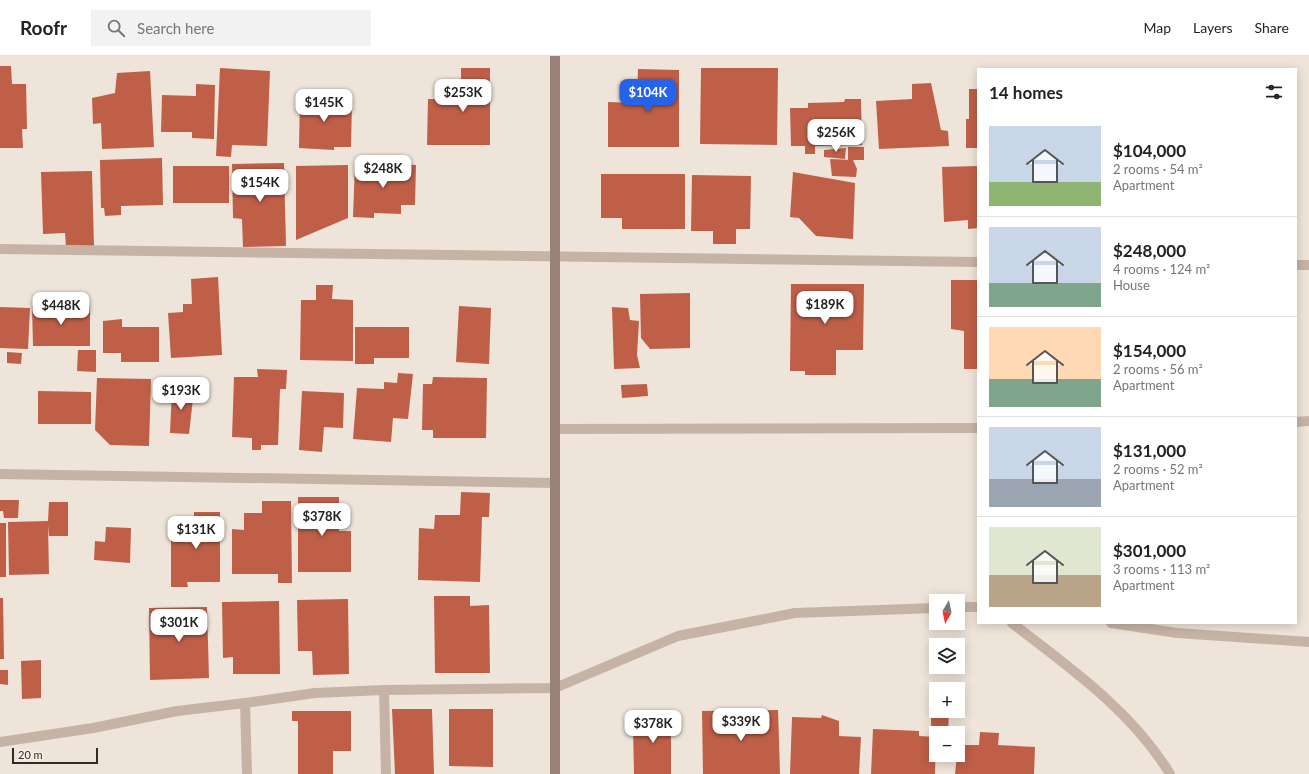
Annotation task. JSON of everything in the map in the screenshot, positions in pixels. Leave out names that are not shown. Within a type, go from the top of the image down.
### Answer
[{"type":"street","points":[[555,56],[555,774]]},
{"type":"street","points":[[0,249],[554,258],[977,262]]},
{"type":"street","points":[[1297,265],[1309,265]]},
{"type":"street","points":[[1297,422],[1309,422]]},
{"type":"street","points":[[554,429],[977,428]]},
{"type":"street","points":[[0,474],[555,483]]},
{"type":"street","points":[[965,608],[977,607]]},
{"type":"street","points":[[0,742],[93,728],[177,711],[315,693],[384,690],[555,688],[678,636],[795,612],[929,608]]},
{"type":"street","points":[[1013,624],[1080,675],[1131,722],[1170,774]]},
{"type":"street","points":[[1118,624],[1177,633],[1309,642]]},
{"type":"street","points":[[384,690],[386,774]]},
{"type":"street","points":[[246,703],[247,774]]},
{"type":"building","points":[[0,66],[11,66],[12,84],[26,84],[27,129],[22,129],[23,148],[0,148]]},
{"type":"building","points":[[220,68],[270,71],[267,146],[232,145],[231,157],[216,156]]},
{"type":"building","points":[[461,68],[490,68],[490,145],[427,145],[428,99],[442,99],[442,96],[461,96]]},
{"type":"building","points":[[701,68],[778,68],[777,145],[700,144]]},
{"type":"building","points":[[638,69],[679,70],[679,147],[608,147],[608,102],[637,103]]},
{"type":"building","points":[[150,71],[154,147],[102,149],[101,123],[93,124],[92,98],[115,93],[117,73]]},
{"type":"building","points":[[931,83],[941,130],[948,131],[949,146],[879,149],[876,101],[912,99],[912,84]]},
{"type":"building","points":[[196,84],[215,85],[214,139],[192,138],[192,132],[161,132],[162,95],[196,96]]},
{"type":"building","points":[[969,89],[977,89],[977,148],[966,148],[966,119],[969,119]]},
{"type":"building","points":[[300,92],[318,93],[318,98],[336,98],[336,102],[352,102],[351,147],[334,147],[334,150],[299,148]]},
{"type":"building","points":[[845,99],[861,99],[862,145],[815,146],[815,154],[805,154],[805,146],[791,146],[790,108],[808,108],[808,103],[844,102]]},
{"type":"building","points":[[848,147],[864,147],[864,160],[848,160]]},
{"type":"building","points":[[846,148],[845,159],[824,157],[824,150]]},
{"type":"building","points":[[162,158],[163,205],[121,206],[121,215],[105,216],[104,208],[101,208],[100,160]]},
{"type":"building","points":[[830,159],[853,160],[857,169],[856,177],[832,176]]},
{"type":"building","points":[[284,163],[286,246],[243,247],[242,219],[233,218],[232,164]]},
{"type":"building","points":[[355,163],[416,165],[415,205],[401,205],[401,214],[374,213],[374,218],[353,217]]},
{"type":"building","points":[[348,165],[348,218],[296,240],[296,166]]},
{"type":"building","points":[[173,166],[229,166],[229,203],[173,203]]},
{"type":"building","points":[[977,166],[977,228],[968,229],[968,220],[944,222],[942,167]]},
{"type":"building","points":[[92,171],[94,246],[66,247],[65,233],[43,234],[41,172]]},
{"type":"building","points":[[793,172],[855,183],[853,239],[816,236],[799,218],[790,217]]},
{"type":"building","points":[[601,174],[685,174],[685,229],[622,229],[622,218],[601,218]]},
{"type":"building","points":[[692,175],[751,176],[750,229],[736,229],[736,244],[713,244],[713,231],[691,231]]},
{"type":"building","points":[[218,277],[222,355],[171,358],[168,313],[183,312],[183,304],[192,304],[191,279]]},
{"type":"building","points":[[951,280],[977,280],[977,369],[964,369],[964,331],[951,329]]},
{"type":"building","points":[[791,284],[864,284],[863,350],[836,350],[836,375],[805,375],[805,371],[790,371]]},
{"type":"building","points":[[316,285],[333,285],[332,299],[353,300],[353,361],[300,360],[301,300],[316,300]]},
{"type":"building","points":[[690,293],[690,348],[650,349],[641,338],[640,294]]},
{"type":"building","points":[[32,306],[90,306],[90,346],[33,346]]},
{"type":"building","points":[[459,306],[491,308],[489,364],[456,362]]},
{"type":"building","points":[[0,307],[30,308],[28,349],[0,348]]},
{"type":"building","points":[[612,307],[628,308],[630,320],[639,321],[637,355],[640,368],[614,369]]},
{"type":"building","points":[[122,319],[122,327],[159,327],[159,362],[121,362],[121,353],[103,353],[103,321]]},
{"type":"building","points":[[355,327],[409,327],[409,358],[374,358],[374,364],[355,364]]},
{"type":"building","points":[[78,350],[96,350],[96,372],[77,371]]},
{"type":"building","points":[[7,352],[22,353],[21,364],[7,363]]},
{"type":"building","points":[[257,369],[287,370],[286,389],[280,389],[278,445],[261,445],[261,450],[252,450],[252,438],[232,437],[234,377],[258,377]]},
{"type":"building","points":[[398,373],[413,374],[408,419],[393,418],[391,442],[353,439],[357,388],[384,389],[384,382],[397,383]]},
{"type":"building","points":[[433,377],[487,378],[486,438],[433,438],[433,430],[422,430],[423,384],[432,384]]},
{"type":"building","points":[[97,378],[151,379],[149,446],[110,445],[95,430]]},
{"type":"building","points":[[647,384],[648,396],[622,398],[621,385]]},
{"type":"building","points":[[172,389],[194,390],[189,434],[170,433]]},
{"type":"building","points":[[38,391],[91,392],[91,424],[38,424]]},
{"type":"building","points":[[302,391],[344,393],[343,428],[324,427],[322,452],[299,450]]},
{"type":"building","points":[[461,492],[490,493],[489,517],[482,517],[480,582],[418,580],[419,528],[434,529],[435,515],[460,515]]},
{"type":"building","points":[[298,497],[339,497],[339,531],[351,531],[351,572],[298,572]]},
{"type":"building","points":[[0,500],[19,500],[18,518],[4,518],[3,511],[0,511]]},
{"type":"building","points":[[262,501],[291,501],[292,583],[278,583],[278,574],[232,574],[232,529],[244,530],[244,513],[262,513]]},
{"type":"building","points":[[49,502],[68,502],[68,536],[49,536],[48,525],[49,574],[9,575],[8,522],[48,521]]},
{"type":"building","points":[[194,512],[220,512],[220,582],[187,582],[188,587],[171,587],[171,520],[194,520]]},
{"type":"building","points":[[0,523],[6,523],[6,577],[0,577]]},
{"type":"building","points":[[106,527],[131,528],[130,563],[94,560],[95,541],[105,542]]},
{"type":"building","points":[[434,596],[470,596],[470,606],[489,605],[490,673],[435,673]]},
{"type":"building","points":[[0,598],[3,598],[4,659],[0,659]]},
{"type":"building","points":[[348,599],[349,674],[313,675],[312,651],[298,651],[297,600]]},
{"type":"building","points":[[279,601],[280,674],[233,674],[233,657],[223,658],[222,602]]},
{"type":"building","points":[[207,607],[209,678],[150,680],[149,608]]},
{"type":"building","points":[[41,660],[41,698],[22,699],[21,661]]},
{"type":"building","points":[[0,670],[8,670],[8,685],[0,684]]},
{"type":"building","points":[[392,709],[432,709],[434,774],[395,774]]},
{"type":"building","points":[[449,709],[493,709],[493,767],[449,766]]},
{"type":"building","points":[[778,710],[780,774],[703,774],[702,711]]},
{"type":"building","points":[[292,711],[351,711],[351,751],[333,751],[333,774],[298,774],[298,721],[292,721]]},
{"type":"building","points":[[643,712],[671,712],[671,774],[634,774],[633,727],[643,726]]},
{"type":"building","points":[[822,715],[839,721],[839,736],[861,737],[859,774],[790,774],[792,717],[821,718]]},
{"type":"building","points":[[931,718],[949,718],[948,726],[931,726]]},
{"type":"building","points":[[873,729],[919,731],[919,736],[929,737],[929,762],[935,762],[935,774],[871,774]]},
{"type":"building","points":[[980,732],[999,733],[998,745],[1035,747],[1034,774],[955,774],[956,762],[965,762],[965,745],[979,745]]}]
